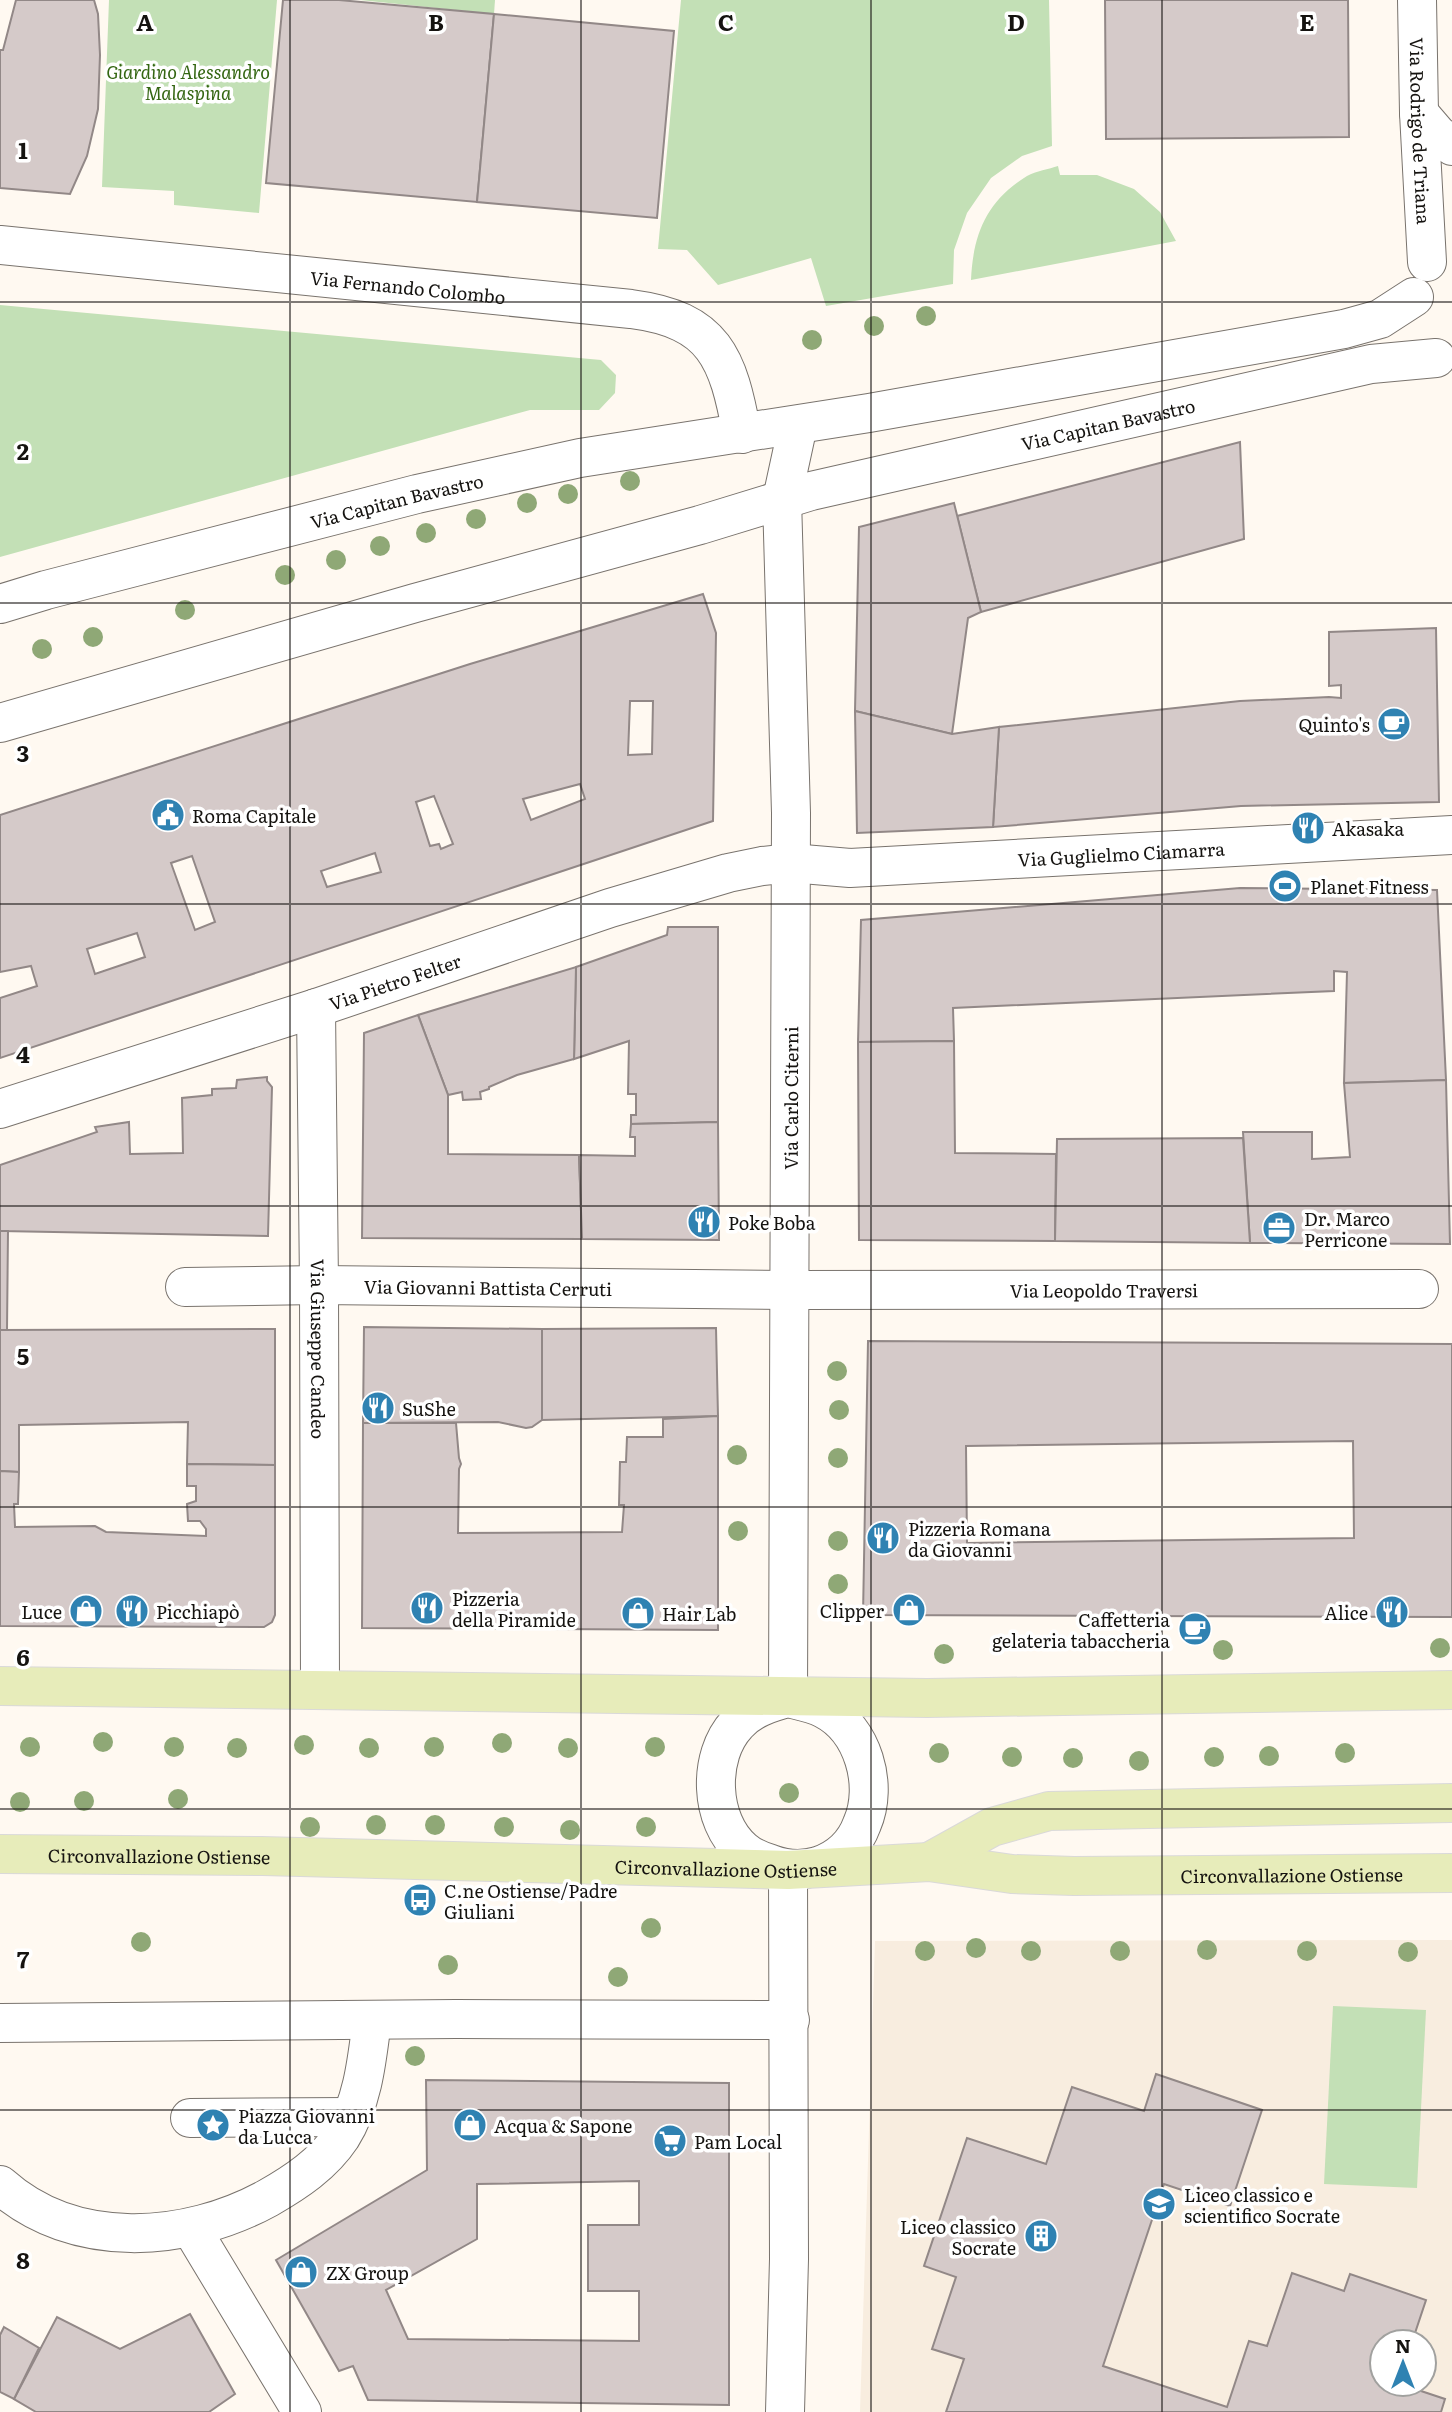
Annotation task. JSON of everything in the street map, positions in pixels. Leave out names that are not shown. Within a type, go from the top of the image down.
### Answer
[{"type":"main road","points":[[0,1686],[679,1693],[788,1698],[927,1699],[1452,1690]]},
{"type":"main road","points":[[929,1862],[992,1826],[1049,1811],[1452,1803]]},
{"type":"main road","name":"Circonvallazione Ostiense","points":[[0,1854],[262,1856],[788,1870],[929,1862],[1034,1876],[1452,1873]]},
{"type":"street","name":"Via Rodrigo de Triana","points":[[1417,0],[1419,113],[1439,250]]},
{"type":"street","points":[[1419,113],[1437,134],[1452,146]]},
{"type":"street","name":"Via Fernando Colombo","points":[[0,245],[617,307],[665,315],[690,327],[717,350],[727,367],[743,434]]},
{"type":"street","points":[[1439,250],[1417,282],[1414,297],[1417,323],[1423,340],[1444,364]]},
{"type":"street","name":"Via Capitan Bavastro","points":[[0,604],[60,586],[494,476],[580,458],[798,425],[1364,324],[1395,311],[1414,297]]},
{"type":"street","name":"Via Capitan Bavastro","points":[[0,723],[415,603],[700,525],[782,499],[1355,368],[1394,361],[1444,364]]},
{"type":"street","points":[[782,499],[798,425]]},
{"type":"street","name":"Via Carlo Citerni","points":[[782,499],[791,863],[788,1698]]},
{"type":"street","name":"Via Guglielmo Ciamarra","points":[[791,863],[850,868],[1452,835]]},
{"type":"street","name":"Via Pietro Felter","points":[[0,1109],[316,1008],[610,908],[728,873],[791,863]]},
{"type":"street","name":"Via Giuseppe Candeo","points":[[316,1008],[320,1689]]},
{"type":"street","name":"Via Giovanni Battista Cerruti","points":[[185,1287],[319,1285],[789,1290]]},
{"type":"street","name":"Via Leopoldo Traversi","points":[[789,1290],[1419,1290]]},
{"type":"street","points":[[788,1698],[825,1709],[845,1724],[864,1760],[868,1775],[868,1792],[863,1823],[839,1857],[812,1868],[788,1870],[753,1857],[734,1841],[726,1828],[716,1796],[716,1779],[723,1748],[738,1723],[768,1703],[788,1698]]},
{"type":"street","points":[[785,2412],[790,2020],[788,1870]]},
{"type":"street","points":[[0,2185],[27,2206],[68,2224],[130,2233],[159,2233],[191,2228],[261,2201],[301,2177],[331,2149],[351,2117],[363,2080],[372,2020]]},
{"type":"street","points":[[0,2023],[790,2020]]},
{"type":"street","points":[[190,2118],[351,2117]]},
{"type":"street","points":[[191,2228],[302,2412]]},
{"type":"shaded area","name":"Liceo classico e scientifico Socrate","points":[[1452,1940],[1452,2412],[860,2412],[875,1941]]},
{"type":"green space","name":"Giardino Alessandro Malaspina","points":[[109,0],[277,0],[259,213],[174,205],[174,191],[102,187]]},
{"type":"green space","points":[[360,0],[495,0],[494,14]]},
{"type":"green space","points":[[681,0],[1049,0],[1052,146],[1022,156],[991,178],[967,213],[954,250],[953,284],[826,306],[811,258],[718,285],[687,250],[658,249]]},
{"type":"green space","points":[[1058,166],[1060,175],[1097,175],[1134,189],[1160,212],[1176,241],[971,280],[975,248],[984,220],[1001,196],[1027,176]]},
{"type":"green space","points":[[0,305],[601,360],[616,375],[615,393],[599,410],[530,410],[0,557]]},
{"type":"green space","points":[[1333,2006],[1426,2010],[1417,2188],[1324,2184]]},
{"type":"building","points":[[16,0],[94,0],[98,14],[98,109],[87,156],[70,194],[0,188],[0,50],[3,50]]},
{"type":"building","points":[[283,0],[339,0],[494,14],[477,202],[266,183]]},
{"type":"building","points":[[1105,0],[1348,0],[1349,137],[1106,139]]},
{"type":"building","points":[[494,14],[674,31],[657,218],[477,202]]},
{"type":"building","points":[[1240,442],[1244,539],[981,612],[957,516]]},
{"type":"building","points":[[954,503],[981,612],[968,618],[952,734],[855,711],[859,527]]},
{"type":"building","points":[[703,594],[716,633],[713,821],[0,1058],[0,998],[37,986],[31,966],[0,972],[0,815],[470,664]],"holes":[[[630,701],[653,701],[652,754],[628,755]],[[580,784],[585,799],[531,820],[523,799]],[[434,796],[453,844],[441,849],[439,844],[430,846],[416,802]],[[375,853],[381,872],[327,887],[321,871]],[[192,856],[215,922],[195,930],[171,863]],[[137,933],[145,957],[95,974],[87,949]]]},
{"type":"building","points":[[1436,628],[1439,802],[1241,806],[993,827],[999,727],[1240,701],[1341,698],[1341,685],[1329,686],[1329,632]]},
{"type":"building","points":[[855,711],[952,734],[999,727],[993,827],[857,833]]},
{"type":"building","points":[[1240,888],[1437,890],[1446,1080],[1344,1083],[1347,972],[1334,971],[1334,991],[953,1008],[954,1041],[858,1042],[861,920]]},
{"type":"building","points":[[668,927],[718,927],[718,1122],[631,1124],[631,1115],[636,1115],[636,1094],[628,1094],[629,1041],[574,1059],[576,967],[667,935]]},
{"type":"building","points":[[576,967],[574,1059],[517,1075],[489,1087],[480,1092],[481,1099],[463,1100],[462,1092],[448,1095],[418,1015]]},
{"type":"building","points":[[418,1015],[448,1095],[448,1154],[579,1155],[582,1239],[362,1238],[364,1033]]},
{"type":"building","points":[[954,1041],[955,1153],[1056,1154],[1055,1241],[859,1240],[858,1042]]},
{"type":"building","points":[[267,1077],[272,1087],[268,1236],[0,1231],[0,1165],[97,1132],[95,1127],[129,1122],[130,1154],[183,1153],[182,1098],[212,1095],[212,1089],[236,1088],[237,1080]]},
{"type":"building","points":[[1446,1080],[1450,1244],[1250,1243],[1243,1132],[1312,1132],[1312,1159],[1350,1157],[1344,1083]]},
{"type":"building","points":[[718,1122],[719,1240],[582,1239],[579,1155],[635,1156],[635,1137],[630,1137],[631,1124]]},
{"type":"building","points":[[1243,1138],[1250,1243],[1055,1241],[1057,1139]]},
{"type":"building","points":[[0,1231],[8,1231],[7,1330],[0,1330]]},
{"type":"building","points":[[364,1327],[542,1329],[542,1420],[526,1428],[498,1422],[363,1423]]},
{"type":"building","points":[[716,1328],[718,1416],[542,1420],[542,1329]]},
{"type":"building","points":[[275,1329],[275,1465],[187,1464],[188,1422],[19,1425],[19,1472],[0,1471],[0,1330]]},
{"type":"building","points":[[868,1341],[1452,1344],[1452,1617],[863,1615]],"holes":[[[1353,1441],[1354,1538],[967,1543],[966,1446]]]},
{"type":"building","points":[[718,1416],[718,1630],[362,1628],[363,1423],[456,1423],[461,1464],[458,1533],[622,1532],[624,1505],[619,1505],[620,1462],[626,1462],[627,1437],[663,1437],[663,1419]]},
{"type":"building","points":[[187,1464],[275,1465],[275,1615],[272,1622],[264,1627],[0,1626],[0,1471],[19,1472],[18,1504],[14,1504],[15,1527],[95,1526],[106,1532],[206,1536],[206,1529],[200,1521],[188,1521],[187,1504],[196,1501],[196,1486],[187,1486]]},
{"type":"building","name":"Liceo classico Socrate","points":[[1156,2074],[1262,2110],[1230,2206],[1164,2184],[1103,2366],[1227,2407],[1249,2341],[1267,2346],[1292,2273],[1344,2291],[1350,2274],[1426,2300],[1417,2328],[1368,2328],[1368,2398],[1438,2397],[1445,2399],[1441,2412],[946,2412],[964,2359],[932,2349],[956,2277],[924,2266],[967,2138],[1046,2164],[1072,2087],[1144,2111]]},
{"type":"building","points":[[426,2080],[729,2083],[729,2405],[368,2400],[353,2366],[339,2371],[276,2260],[427,2170]],"holes":[[[639,2181],[639,2225],[588,2225],[588,2291],[639,2291],[639,2341],[408,2339],[386,2290],[477,2239],[477,2184]]]},
{"type":"building","points":[[190,2314],[235,2394],[209,2412],[36,2412],[14,2399],[57,2317],[120,2349]]},
{"type":"building","points":[[4,2327],[39,2348],[14,2399],[0,2392],[0,2335]]},
{"type":"place","name":"Quinto's","points":[[1394,724]]},
{"type":"place","name":"Roma Capitale","points":[[168,815]]},
{"type":"place","name":"Akasaka","points":[[1308,828]]},
{"type":"place","name":"Planet Fitness","points":[[1285,886]]},
{"type":"place","name":"Poke Boba","points":[[704,1222]]},
{"type":"place","name":"Dr. Marco Perricone","points":[[1279,1228]]},
{"type":"place","name":"SuShe","points":[[378,1408]]},
{"type":"place","name":"Pizzeria Romana da Giovanni","points":[[883,1538]]},
{"type":"place","name":"Pizzeria della Piramide","points":[[427,1608]]},
{"type":"place","name":"Clipper","points":[[909,1610]]},
{"type":"place","name":"Luce","points":[[86,1611]]},
{"type":"place","name":"Picchiapò","points":[[132,1611]]},
{"type":"place","name":"Alice","points":[[1392,1612]]},
{"type":"place","name":"Hair Lab","points":[[638,1613]]},
{"type":"place","name":"Caffetteria gelateria tabaccheria","points":[[1195,1629]]},
{"type":"place","name":"C.ne Ostiense/Padre Giuliani","points":[[420,1900]]},
{"type":"place","name":"Piazza Giovanni da Lucca","points":[[213,2125]]},
{"type":"place","name":"Acqua & Sapone","points":[[470,2125]]},
{"type":"place","name":"Pam Local","points":[[670,2141]]},
{"type":"place","name":"Liceo classico e scientifico Socrate","points":[[1159,2204]]},
{"type":"place","name":"Liceo classico Socrate","points":[[1041,2236]]},
{"type":"place","name":"ZX Group","points":[[301,2272]]}]
